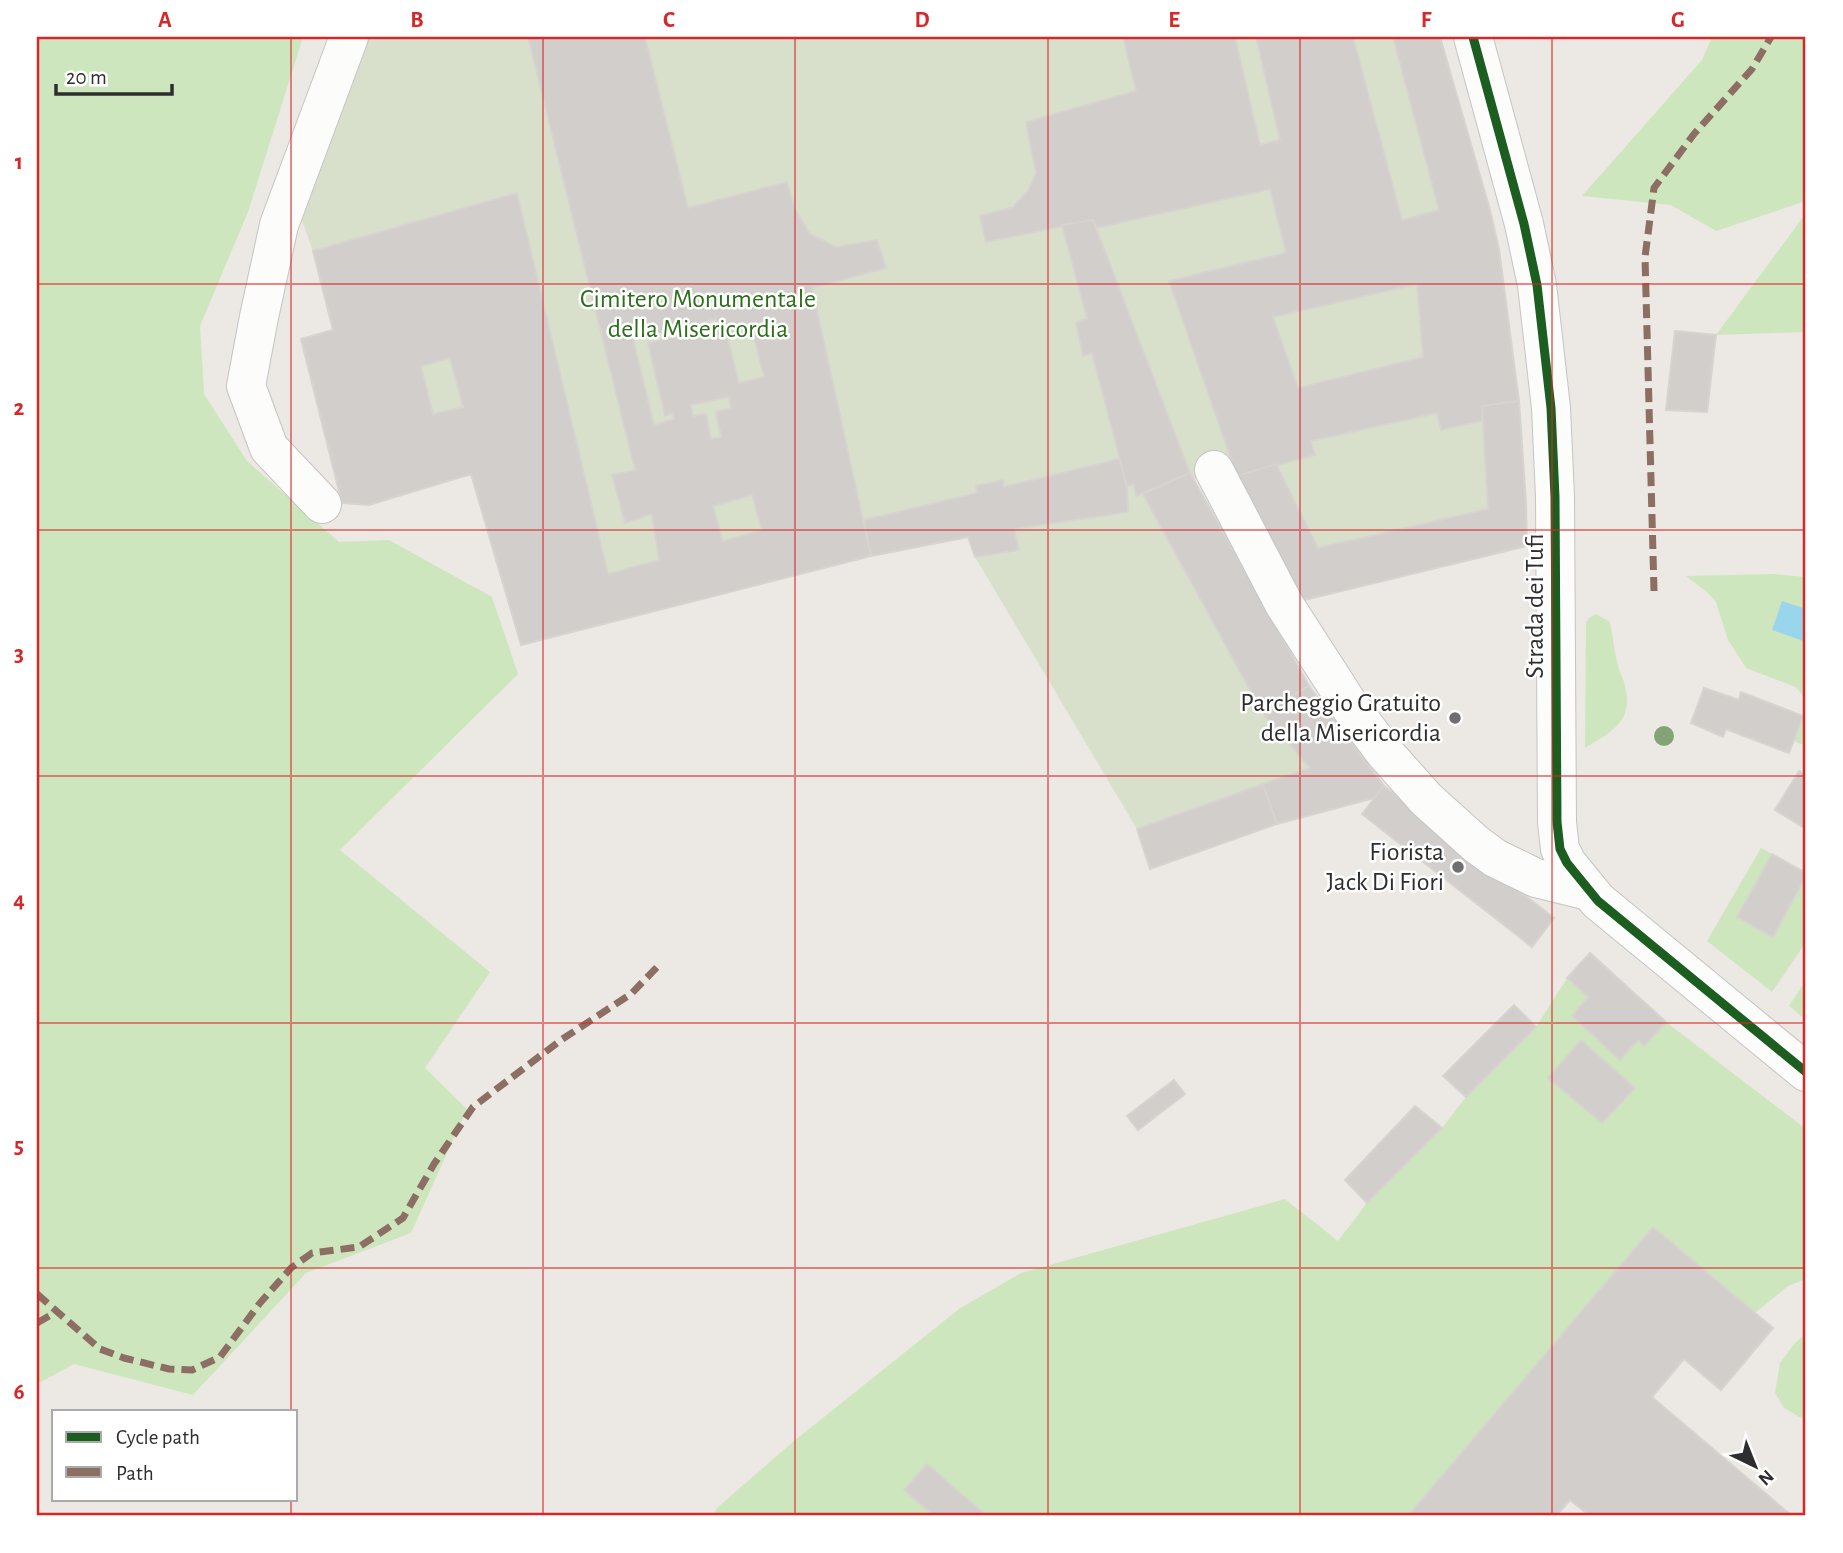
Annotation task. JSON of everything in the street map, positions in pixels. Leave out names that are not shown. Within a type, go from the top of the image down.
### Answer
[{"type":"street","points":[[322,504],[269,448],[246,386],[279,225],[349,37]]},
{"type":"street","name":"Strada dei Tufi","points":[[1473,37],[1524,224],[1537,285],[1551,408],[1554,452],[1560,849],[1567,863],[1589,891],[1616,917],[1806,1072]]},
{"type":"street","points":[[1214,470],[1284,604],[1345,699],[1386,754],[1426,799],[1476,844],[1496,858],[1536,878],[1589,891]]},
{"type":"green space","points":[[37,37],[303,37],[248,212],[200,326],[204,394],[247,461],[339,542],[389,540],[492,597],[518,674],[340,850],[490,972],[425,1068],[467,1109],[411,1233],[306,1273],[193,1395],[74,1364],[37,1384]]},
{"type":"green space","name":"Cimitero Monumentale della Misericordia","points":[[368,37],[1440,37],[1490,210],[1519,401],[1527,546],[1300,601],[1232,462],[1194,479],[1309,686],[1384,786],[1374,798],[1277,824],[1150,869],[1137,829],[975,557],[968,537],[871,556],[521,645],[471,475],[385,499],[301,218]]},
{"type":"green space","points":[[1712,37],[1806,37],[1806,201],[1716,231],[1671,205],[1582,196],[1702,60]]},
{"type":"green space","points":[[1806,213],[1806,332],[1716,335]]},
{"type":"green space","points":[[1773,574],[1806,577],[1806,700],[1796,687],[1746,668],[1728,640],[1716,602],[1686,576]]},
{"type":"green space","points":[[1596,614],[1610,622],[1627,698],[1626,709],[1618,724],[1585,748],[1586,623]]},
{"type":"green space","points":[[1802,720],[1806,721],[1806,746],[1794,741]]},
{"type":"green space","points":[[1761,848],[1772,854],[1737,918],[1773,937],[1806,876],[1806,942],[1772,992],[1707,941]]},
{"type":"green space","points":[[1567,978],[1588,997],[1572,1016],[1620,1060],[1638,1040],[1644,1045],[1666,1022],[1806,1129],[1806,1279],[1788,1286],[1755,1313],[1653,1228],[1408,1516],[712,1516],[718,1507],[794,1441],[959,1309],[1021,1273],[1285,1199],[1338,1241],[1367,1203],[1442,1128],[1466,1097],[1536,1027]]},
{"type":"green space","points":[[1806,980],[1806,1020],[1789,1006]]},
{"type":"green space","points":[[1806,1333],[1806,1416],[1801,1418],[1784,1408],[1775,1393],[1780,1363]]},
{"type":"water","points":[[1782,601],[1806,609],[1806,642],[1772,630]]},
{"type":"building","points":[[528,37],[645,37],[688,208],[787,182],[795,209],[810,234],[836,247],[877,240],[886,268],[812,288],[871,556],[521,645],[471,474],[369,505],[342,503],[301,339],[333,330],[313,251],[517,193],[608,574],[659,560],[652,514],[625,523],[612,475],[635,470]],"holes":[[[716,319],[717,328],[648,343],[665,416],[673,413],[674,419],[654,425],[633,339]],[[753,333],[764,377],[739,383],[728,339]],[[450,358],[463,407],[433,414],[421,366]],[[729,397],[731,408],[716,412],[721,437],[711,439],[706,414],[693,416],[691,405]],[[752,495],[762,530],[723,541],[713,506]]]},
{"type":"building","points":[[1123,37],[1235,37],[1260,145],[1280,140],[1256,37],[1353,37],[1402,220],[1439,210],[1393,37],[1440,37],[1499,249],[1519,401],[1482,406],[1482,421],[1441,430],[1437,413],[1311,441],[1315,455],[1237,476],[1169,281],[1286,253],[1270,189],[1096,228],[1093,220],[986,242],[980,216],[1013,207],[1028,191],[1036,173],[1026,122],[1136,91]],"holes":[[[1417,284],[1423,357],[1298,388],[1273,317]]]},
{"type":"building","points":[[1093,220],[1190,473],[1136,496],[1134,485],[1127,486],[1092,353],[1083,356],[1076,323],[1087,318],[1062,225]]},
{"type":"building","points":[[1675,331],[1716,335],[1707,412],[1666,410]]},
{"type":"building","points":[[1519,401],[1527,546],[1300,601],[1237,476],[1276,464],[1318,548],[1488,509],[1482,406]]},
{"type":"building","points":[[1119,459],[1127,486],[1128,512],[1014,529],[1019,550],[975,557],[968,537],[871,556],[864,520],[977,493],[976,486],[1003,480],[1004,487]]},
{"type":"building","points":[[1190,473],[1309,686],[1262,712],[1143,494]]},
{"type":"building","points":[[1309,686],[1384,786],[1374,798],[1277,824],[1263,784],[1310,768],[1262,712]]},
{"type":"building","points":[[1704,688],[1739,700],[1741,692],[1803,716],[1789,753],[1726,729],[1723,737],[1691,723]]},
{"type":"building","points":[[1799,771],[1806,775],[1806,829],[1775,810]]},
{"type":"building","points":[[1263,784],[1277,824],[1150,869],[1137,829]]},
{"type":"building","points":[[1384,786],[1554,918],[1532,947],[1362,814]]},
{"type":"building","points":[[1772,854],[1806,873],[1773,937],[1737,917]]},
{"type":"building","points":[[1590,953],[1666,1022],[1644,1046],[1638,1040],[1620,1060],[1572,1016],[1588,997],[1567,978]]},
{"type":"building","points":[[1514,1005],[1536,1027],[1466,1097],[1443,1076]]},
{"type":"building","points":[[1581,1040],[1635,1088],[1602,1123],[1548,1078]]},
{"type":"building","points":[[1174,1080],[1185,1094],[1138,1130],[1127,1116]]},
{"type":"building","points":[[1415,1106],[1442,1128],[1367,1203],[1345,1180]]},
{"type":"building","points":[[1653,1227],[1773,1328],[1721,1390],[1684,1359],[1652,1397],[1792,1516],[1590,1516],[1570,1500],[1556,1516],[1408,1516]]},
{"type":"building","points":[[927,1464],[987,1516],[934,1516],[904,1490]]},
{"type":"marked path","points":[[1654,591],[1645,257],[1654,188],[1694,134],[1752,69],[1771,37]]},
{"type":"marked path","points":[[37,1294],[100,1349],[124,1358],[169,1369],[192,1370],[220,1357],[260,1303],[291,1268],[312,1253],[359,1247],[403,1218],[434,1164],[473,1107],[561,1040],[631,994],[661,963]]},
{"type":"marked path","points":[[37,1323],[56,1312]]},
{"type":"cycle path","points":[[1473,37],[1524,224],[1537,285],[1551,408],[1555,497],[1557,822],[1560,849],[1567,863],[1598,901],[1806,1072]]},
{"type":"place","name":"Parcheggio Gratuito della Misericordia","points":[[1455,718]]},
{"type":"place","name":"Fiorista Jack Di Fiori","points":[[1458,867]]}]
